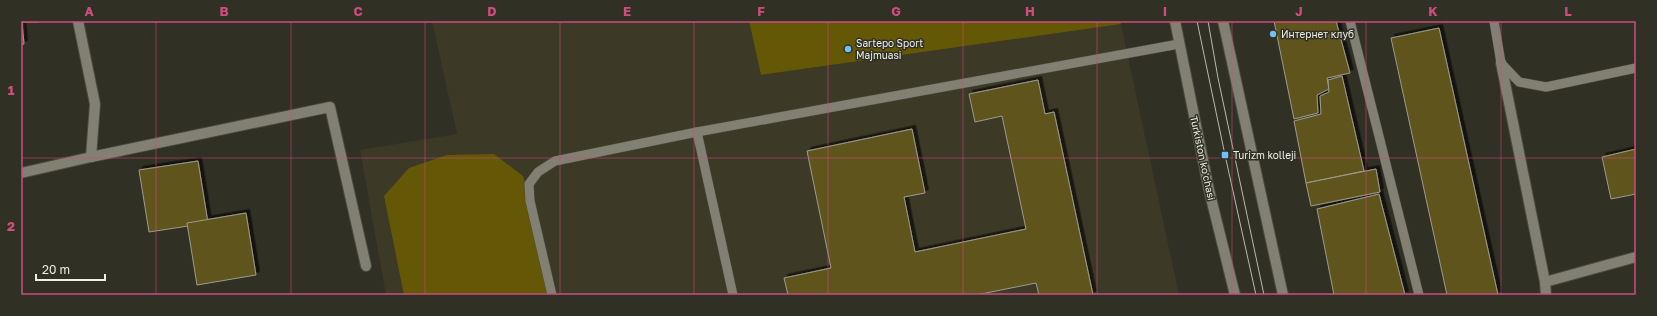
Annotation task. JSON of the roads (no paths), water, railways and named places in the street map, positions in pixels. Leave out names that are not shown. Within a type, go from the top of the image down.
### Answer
[{"type":"street","points":[[78,21],[95,104],[91,157]]},
{"type":"street","name":"Turkiston ko'chasi","points":[[1175,21],[1209,190],[1235,295]]},
{"type":"street","points":[[1224,21],[1283,295]]},
{"type":"street","points":[[1501,63],[1545,282],[1546,295]]},
{"type":"street","points":[[21,173],[330,107],[366,266]]},
{"type":"street","points":[[1545,282],[1636,257]]},
{"type":"lane","points":[[1350,21],[1420,295]]},
{"type":"lane","points":[[1494,21],[1501,63],[1519,82],[1546,87],[1636,68]]},
{"type":"lane","points":[[552,295],[530,201],[529,184],[538,172],[555,161],[697,132],[1179,44]]},
{"type":"lane","points":[[697,132],[733,295]]},
{"type":"tram line","points":[[1197,21],[1256,295]]},
{"type":"tram line","points":[[1208,21],[1218,78],[1264,295]]},
{"type":"place","name":"Интернет клуб","points":[[1273,34]]},
{"type":"place","name":"Sartepo Sport Majmuasi","points":[[848,49]]},
{"type":"place","name":"Turizm kolleji","points":[[1225,155]]}]
